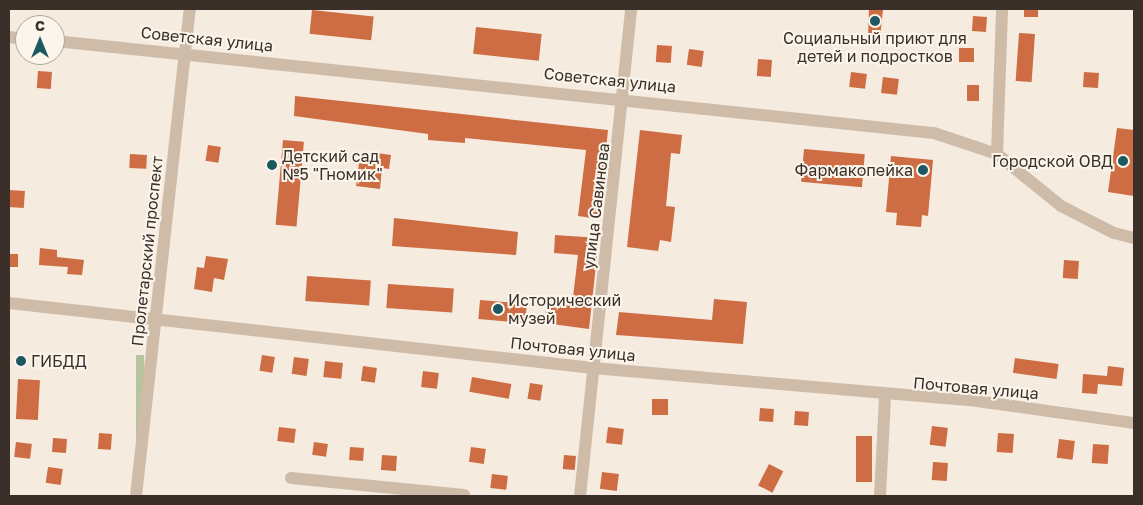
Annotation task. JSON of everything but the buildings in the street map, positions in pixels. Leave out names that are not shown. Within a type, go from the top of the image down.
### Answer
[{"type":"street","name":"Пролетарский проспект","points":[[136,496],[190,9]]},
{"type":"street","name":"улица Савинова","points":[[580,496],[592,368],[625,98],[631,9]]},
{"type":"street","points":[[997,154],[1002,9]]},
{"type":"street","name":"Советская улица","points":[[65,42],[186,52],[625,98],[934,133],[997,154],[1061,206],[1114,234],[1134,238]]},
{"type":"street","name":"Почтовая улица","points":[[9,303],[592,368],[885,396],[977,401],[1134,423]]},
{"type":"street","points":[[880,496],[885,396]]},
{"type":"street","points":[[292,478],[358,491],[464,496]]},
{"type":"green space","points":[[136,355],[144,355],[144,453],[136,453]]},
{"type":"place","name":"Социальный приют для детей и подростков","points":[[875,21]]},
{"type":"place","name":"Городской ОВД","points":[[1123,161]]},
{"type":"place","name":"Детский сад №5 \"Гномик\"","points":[[272,165]]},
{"type":"place","name":"Фармакопейка","points":[[923,170]]},
{"type":"place","name":"Исторический музей","points":[[498,309]]},
{"type":"place","name":"ГИБДД","points":[[21,361]]}]
